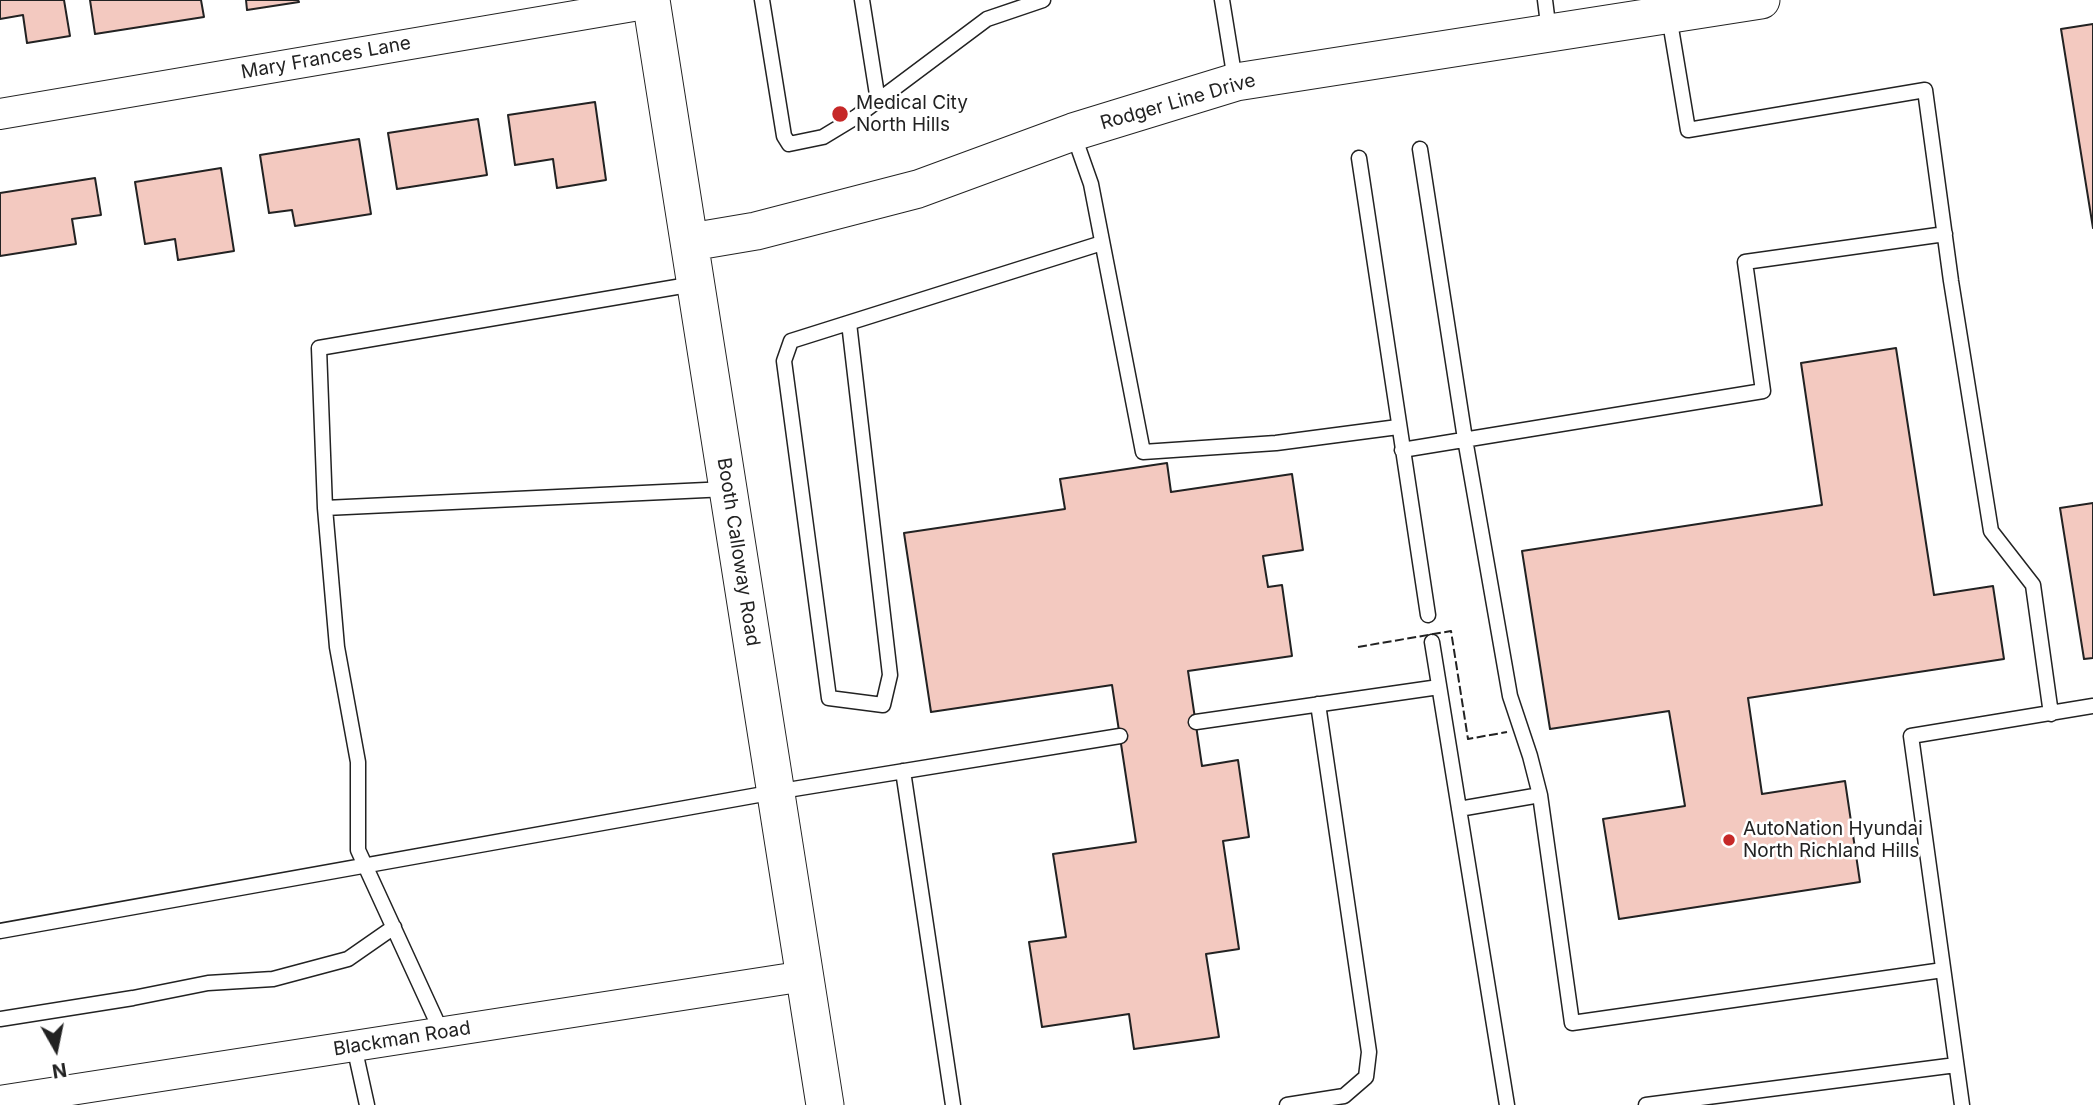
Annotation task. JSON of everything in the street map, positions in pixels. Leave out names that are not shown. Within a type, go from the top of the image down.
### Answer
[{"type":"street","name":"Rodger Line Drive","points":[[691,242],[756,231],[918,189],[1073,132],[1236,82],[1547,17],[1668,14],[1761,0]]},
{"type":"street","name":"Mary Frances Lane","points":[[0,114],[651,1]]},
{"type":"street","name":"Booth Calloway Road","points":[[651,1],[825,1105]]},
{"type":"street","name":"Blackman Road","points":[[0,1101],[805,976]]},
{"type":"lane","points":[[762,0],[784,136],[789,144],[823,136],[856,117],[987,19],[1043,0]]},
{"type":"lane","points":[[862,0],[878,101]]},
{"type":"lane","points":[[1222,0],[1236,82]]},
{"type":"lane","points":[[1668,14],[1688,130],[1925,90],[1991,530],[2033,585],[2050,713]]},
{"type":"lane","points":[[1073,132],[1091,184],[1143,452],[1276,443],[1398,426]]},
{"type":"lane","points":[[1420,149],[1465,439],[1510,696],[1540,796],[1572,1023],[1943,970]]},
{"type":"lane","points":[[1359,158],[1428,615]]},
{"type":"lane","points":[[1402,450],[1763,391],[1745,262],[1945,234]]},
{"type":"lane","points":[[849,323],[890,675],[883,705],[829,698],[783,361],[791,341],[1102,243]]},
{"type":"lane","points":[[442,1033],[358,850],[358,762],[337,647],[326,508],[319,348],[696,284]]},
{"type":"lane","points":[[326,508],[728,489]]},
{"type":"lane","points":[[1432,642],[1507,1105]]},
{"type":"lane","points":[[1196,722],[1439,687]]},
{"type":"lane","points":[[1287,1105],[1344,1096],[1366,1077],[1370,1052],[1318,704]]},
{"type":"lane","points":[[1962,1105],[1911,736],[2093,706]]},
{"type":"lane","points":[[0,931],[775,792],[1120,736]]},
{"type":"lane","points":[[903,771],[953,1105]]},
{"type":"lane","points":[[1459,809],[1540,796]]},
{"type":"lane","points":[[0,1019],[208,983],[273,979],[348,959],[394,927]]},
{"type":"lane","points":[[354,1046],[367,1105]]},
{"type":"lane","points":[[1646,1105],[1956,1065]]},
{"type":"building","points":[[0,0],[64,0],[70,36],[27,43],[23,15],[0,19]]},
{"type":"building","points":[[90,0],[201,0],[204,17],[95,34]]},
{"type":"building","points":[[246,0],[298,0],[299,2],[247,10]]},
{"type":"building","points":[[2093,24],[2093,228],[2061,29]]},
{"type":"building","points":[[595,102],[606,180],[557,188],[553,159],[515,165],[508,115]]},
{"type":"building","points":[[478,119],[487,175],[397,189],[388,133]]},
{"type":"building","points":[[359,139],[371,214],[295,226],[292,210],[269,213],[260,155]]},
{"type":"building","points":[[221,168],[234,251],[178,260],[175,239],[145,244],[135,182]]},
{"type":"building","points":[[95,178],[101,215],[72,219],[76,244],[0,256],[0,193]]},
{"type":"building","points":[[1896,348],[1934,595],[1993,586],[2004,659],[1748,698],[1762,794],[1845,781],[1860,882],[1619,919],[1603,819],[1685,806],[1669,711],[1550,729],[1522,551],[1822,505],[1801,363]]},
{"type":"building","points":[[1167,463],[1171,492],[1292,474],[1303,550],[1263,556],[1268,587],[1282,585],[1292,656],[1188,671],[1202,766],[1238,760],[1249,837],[1223,841],[1239,949],[1206,954],[1219,1037],[1134,1049],[1129,1014],[1042,1027],[1029,942],[1066,937],[1053,854],[1136,842],[1112,685],[931,712],[904,533],[1065,509],[1060,479]]},
{"type":"building","points":[[2093,503],[2093,658],[2084,659],[2060,508]]},
{"type":"fence","points":[[1358,647],[1451,631],[1468,739],[1507,732]]},
{"type":"place","name":"Medical City North Hills","points":[[840,114]]},
{"type":"place","name":"AutoNation Hyundai North Richland Hills","points":[[1729,840]]}]
